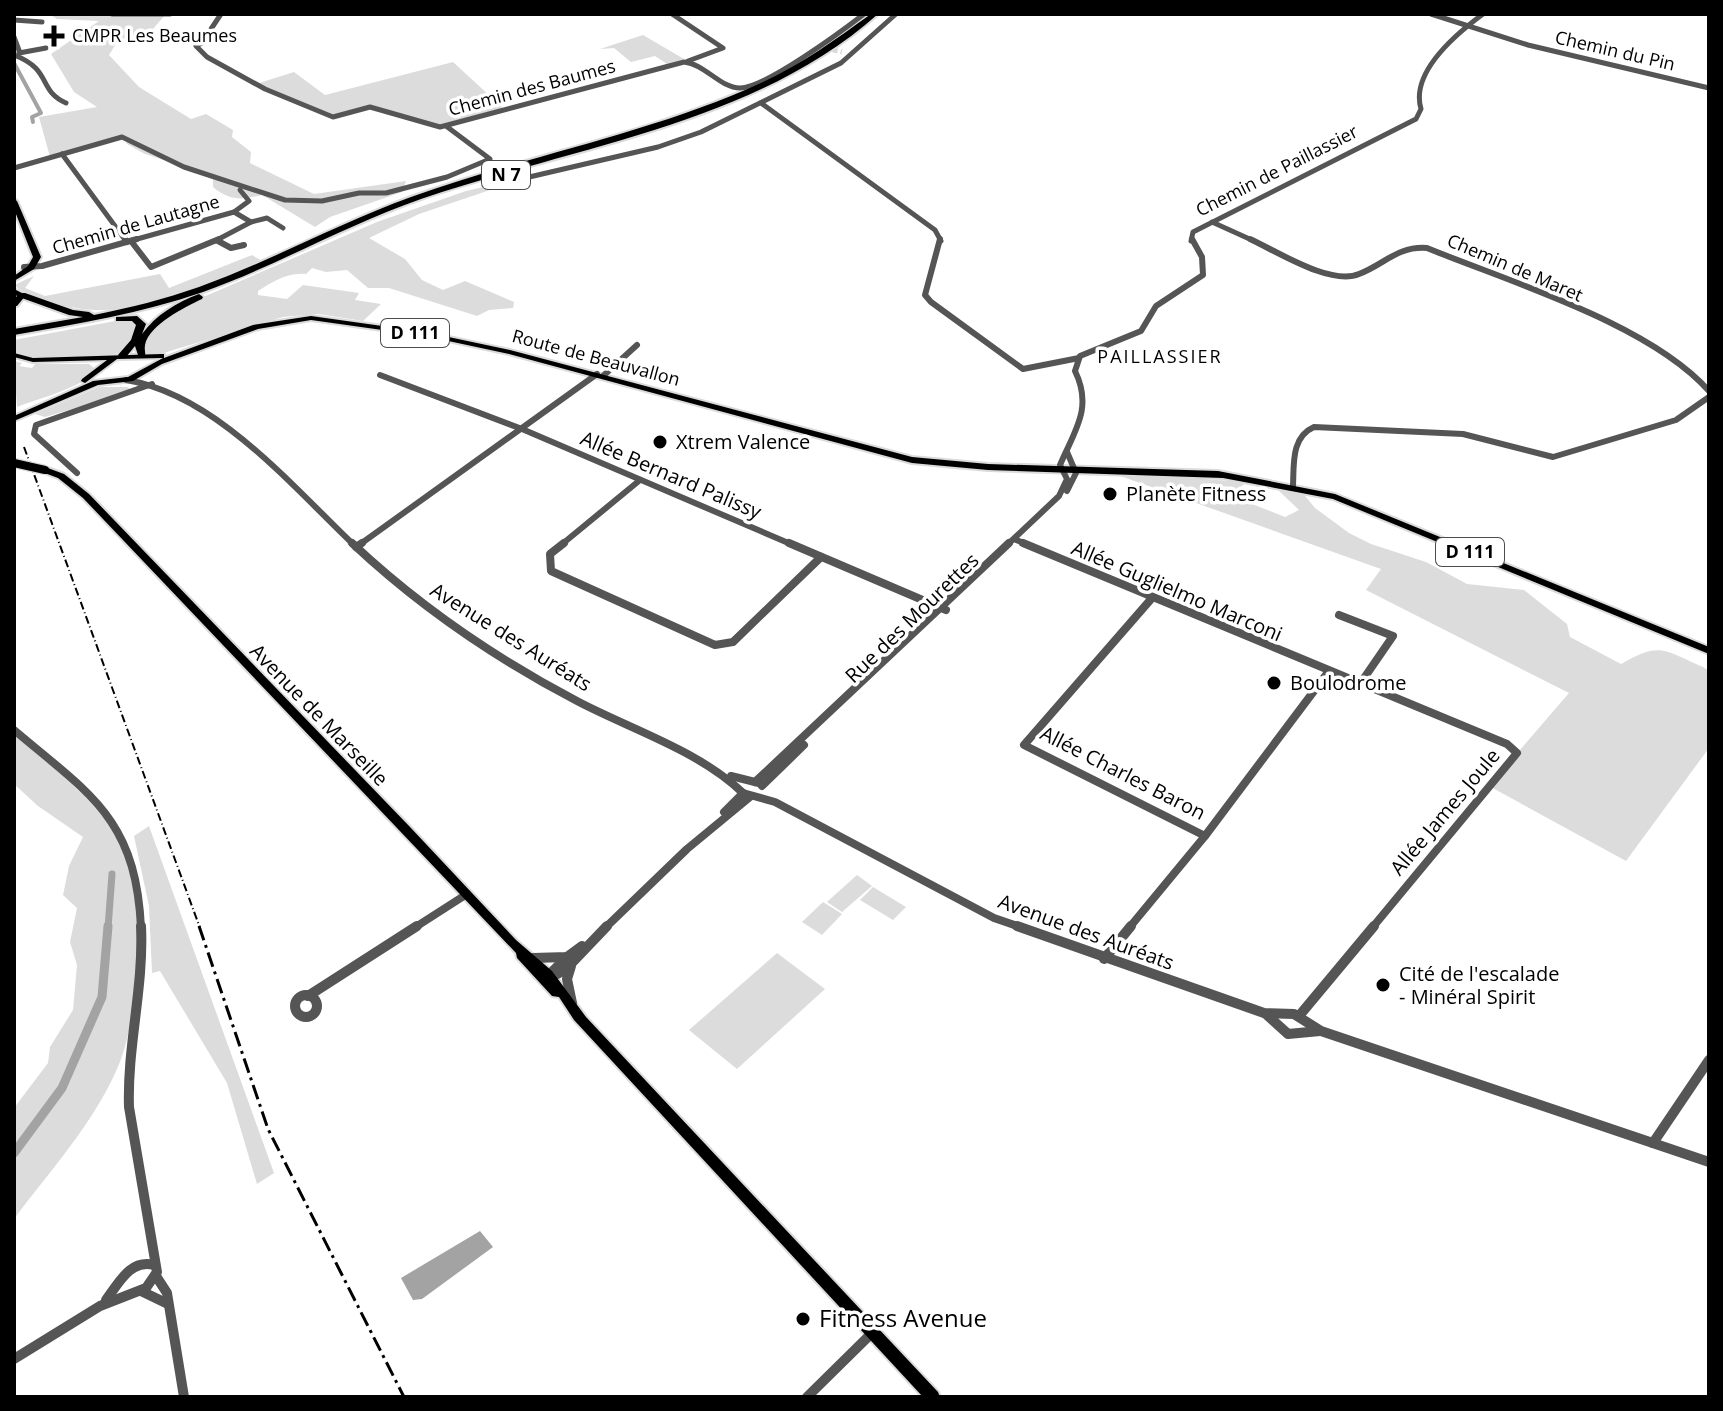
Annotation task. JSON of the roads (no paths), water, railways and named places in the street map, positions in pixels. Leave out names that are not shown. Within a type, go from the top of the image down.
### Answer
[{"type":"highway","name":"N 7","points":[[15,333],[103,317],[167,301],[216,284],[347,225],[421,196],[635,136],[722,105],[804,66],[875,14]]},
{"type":"highway","name":"N 7","points":[[145,363],[143,339],[166,315],[261,270],[407,206],[645,138],[723,110],[821,61],[884,14]]},
{"type":"highway","name":"N 7","points":[[15,333],[56,330],[174,303],[261,270]]},
{"type":"highway","name":"N 7","points":[[16,298],[85,315],[167,301]]},
{"type":"highway","points":[[15,333],[43,321],[50,312],[16,298]]},
{"type":"highway","points":[[56,330],[137,319],[141,330],[119,356]]},
{"type":"main road","points":[[14,201],[34,249],[28,267],[14,277]]},
{"type":"main road","name":"Route de Beauvallon","points":[[145,363],[279,321],[324,319],[462,342],[600,375],[875,452],[949,464],[1224,475],[1293,486],[1361,507],[1709,651]]},
{"type":"main road","points":[[14,357],[33,360],[119,356],[145,363]]},
{"type":"main road","points":[[14,416],[100,370],[119,356]]},
{"type":"main road","points":[[14,357],[35,363],[84,362],[100,370],[108,380]]},
{"type":"main road","points":[[14,416],[108,380],[124,380],[145,363]]},
{"type":"main road","name":"Avenue de Marseille","points":[[14,463],[45,470],[66,479],[86,496],[239,657],[293,707],[512,943],[533,958],[581,1018]]},
{"type":"main road","points":[[512,943],[933,1397]]},
{"type":"street","points":[[112,14],[170,14]]},
{"type":"street","name":"Chemin des Baumes","points":[[221,14],[211,29],[210,39],[198,43],[197,48],[265,89],[333,117],[370,107],[421,124],[446,126],[684,62],[723,48],[672,14]]},
{"type":"street","points":[[684,62],[692,62],[731,85],[744,88],[782,69],[864,14]]},
{"type":"street","points":[[525,178],[682,140],[852,55],[896,14]]},
{"type":"street","name":"Chemin du Pin","points":[[1431,14],[1528,45],[1709,88]]},
{"type":"street","points":[[1469,27],[1483,14]]},
{"type":"street","points":[[14,20],[28,17],[42,22]]},
{"type":"street","points":[[19,28],[28,17]]},
{"type":"street","name":"Chemin de Paillassier","points":[[1079,358],[1090,350],[1141,331],[1161,302],[1203,275],[1202,257],[1190,239],[1193,232],[1416,119],[1421,109],[1417,96],[1420,85],[1451,38],[1469,27]]},
{"type":"street","points":[[14,37],[16,54]]},
{"type":"street","points":[[815,45],[825,48]]},
{"type":"street","points":[[16,54],[46,48]]},
{"type":"street","points":[[842,52],[852,55]]},
{"type":"street","points":[[16,54],[35,63],[43,85],[56,100],[66,103]]},
{"type":"street","points":[[761,103],[935,230],[941,242],[925,295],[931,302],[1023,369],[1038,370],[1062,358],[1079,358],[1075,371],[1085,402],[1067,452],[1067,467]]},
{"type":"street","name":"Chemin de Lautagne","points":[[237,187],[285,200],[322,201],[359,193],[376,195],[447,177],[490,159],[446,126]]},
{"type":"street","points":[[14,168],[122,137],[184,167],[237,187]]},
{"type":"street","points":[[62,154],[151,267],[218,241],[251,222],[267,218],[283,228]]},
{"type":"street","name":"Chemin de Lautagne","points":[[28,267],[234,212],[249,201],[237,187]]},
{"type":"street","points":[[234,212],[251,222]]},
{"type":"street","name":"Chemin de Maret","points":[[1212,222],[1335,278],[1350,279],[1400,247],[1427,248],[1650,343],[1692,372],[1709,391]]},
{"type":"street","points":[[218,241],[231,248],[244,245]]},
{"type":"street","points":[[356,547],[600,375],[637,345]]},
{"type":"street","name":"Avenue des Auréats","points":[[145,363],[152,384]]},
{"type":"street","name":"Allée Bernard Palissy","points":[[380,375],[522,429],[944,609]]},
{"type":"street","name":"Avenue des Auréats","points":[[124,380],[152,384],[241,436],[408,594],[473,640],[575,700],[753,789],[968,906],[1104,959],[1280,1020],[1302,1024],[1709,1162]]},
{"type":"street","points":[[77,473],[34,434],[36,425],[152,384]]},
{"type":"street","points":[[1293,486],[1297,439],[1304,429],[1463,434],[1553,457],[1676,420],[1709,397]]},
{"type":"street","name":"Rue des Mourettes","points":[[1017,540],[1059,496],[1067,479],[1067,467]]},
{"type":"street","name":"Rue des Mourettes","points":[[547,978],[602,931],[1059,503],[1067,467]]},
{"type":"street","points":[[640,480],[550,554],[551,571],[705,642],[723,645],[733,642],[821,557]]},
{"type":"street","name":"Allée Guglielmo Marconi","points":[[1017,540],[1329,671]]},
{"type":"street","name":"Allée Charles Baron","points":[[1152,598],[1024,745],[1205,836]]},
{"type":"street","points":[[1339,615],[1393,636],[1360,684]]},
{"type":"street","points":[[1104,959],[1205,836],[1329,671]]},
{"type":"street","name":"Allée James Joule","points":[[1302,1024],[1517,753],[1507,744],[1329,671]]},
{"type":"street","points":[[14,730],[80,786],[116,824],[129,852],[140,906],[143,949],[128,1081],[129,1107],[150,1217],[155,1271]]},
{"type":"street","points":[[308,996],[321,984],[467,894]]},
{"type":"street","points":[[533,958],[569,961],[567,979],[572,1003]]},
{"type":"street","name":"Avenue des Auréats","points":[[1280,1020],[1288,1034],[1302,1024]]},
{"type":"street","points":[[1653,1143],[1709,1060]]},
{"type":"street","points":[[100,1306],[138,1264],[151,1243]]},
{"type":"street","points":[[138,1264],[147,1262],[167,1293],[184,1397]]},
{"type":"street","points":[[14,1359],[100,1306],[137,1291],[155,1271]]},
{"type":"street","points":[[125,1279],[126,1287],[154,1294],[168,1305]]},
{"type":"street","points":[[807,1397],[873,1332]]},
{"type":"waterway","points":[[14,63],[41,113],[32,117],[33,122]]},
{"type":"waterway","points":[[108,928],[112,874]]},
{"type":"waterway","points":[[14,1153],[62,1088],[102,997],[108,926]]},
{"type":"tunnel","points":[[825,48],[842,52]]},
{"type":"railway","points":[[24,447],[200,928]]},
{"type":"railway","points":[[199,926],[268,1129],[404,1397]]},
{"type":"place","name":"CMPR Les Beaumes","points":[[54,36]]},
{"type":"place","name":"Xtrem Valence","points":[[660,442]]},
{"type":"place","name":"Planète Fitness","points":[[1110,494]]},
{"type":"place","name":"Boulodrome","points":[[1274,683]]},
{"type":"place","name":"Cité de l'escalade - Minéral Spirit","points":[[1383,985]]},
{"type":"place","name":"Fitness Avenue","points":[[803,1319]]},
{"type":"district","name":"PAILLASSIER","points":[[1160,357]]}]
